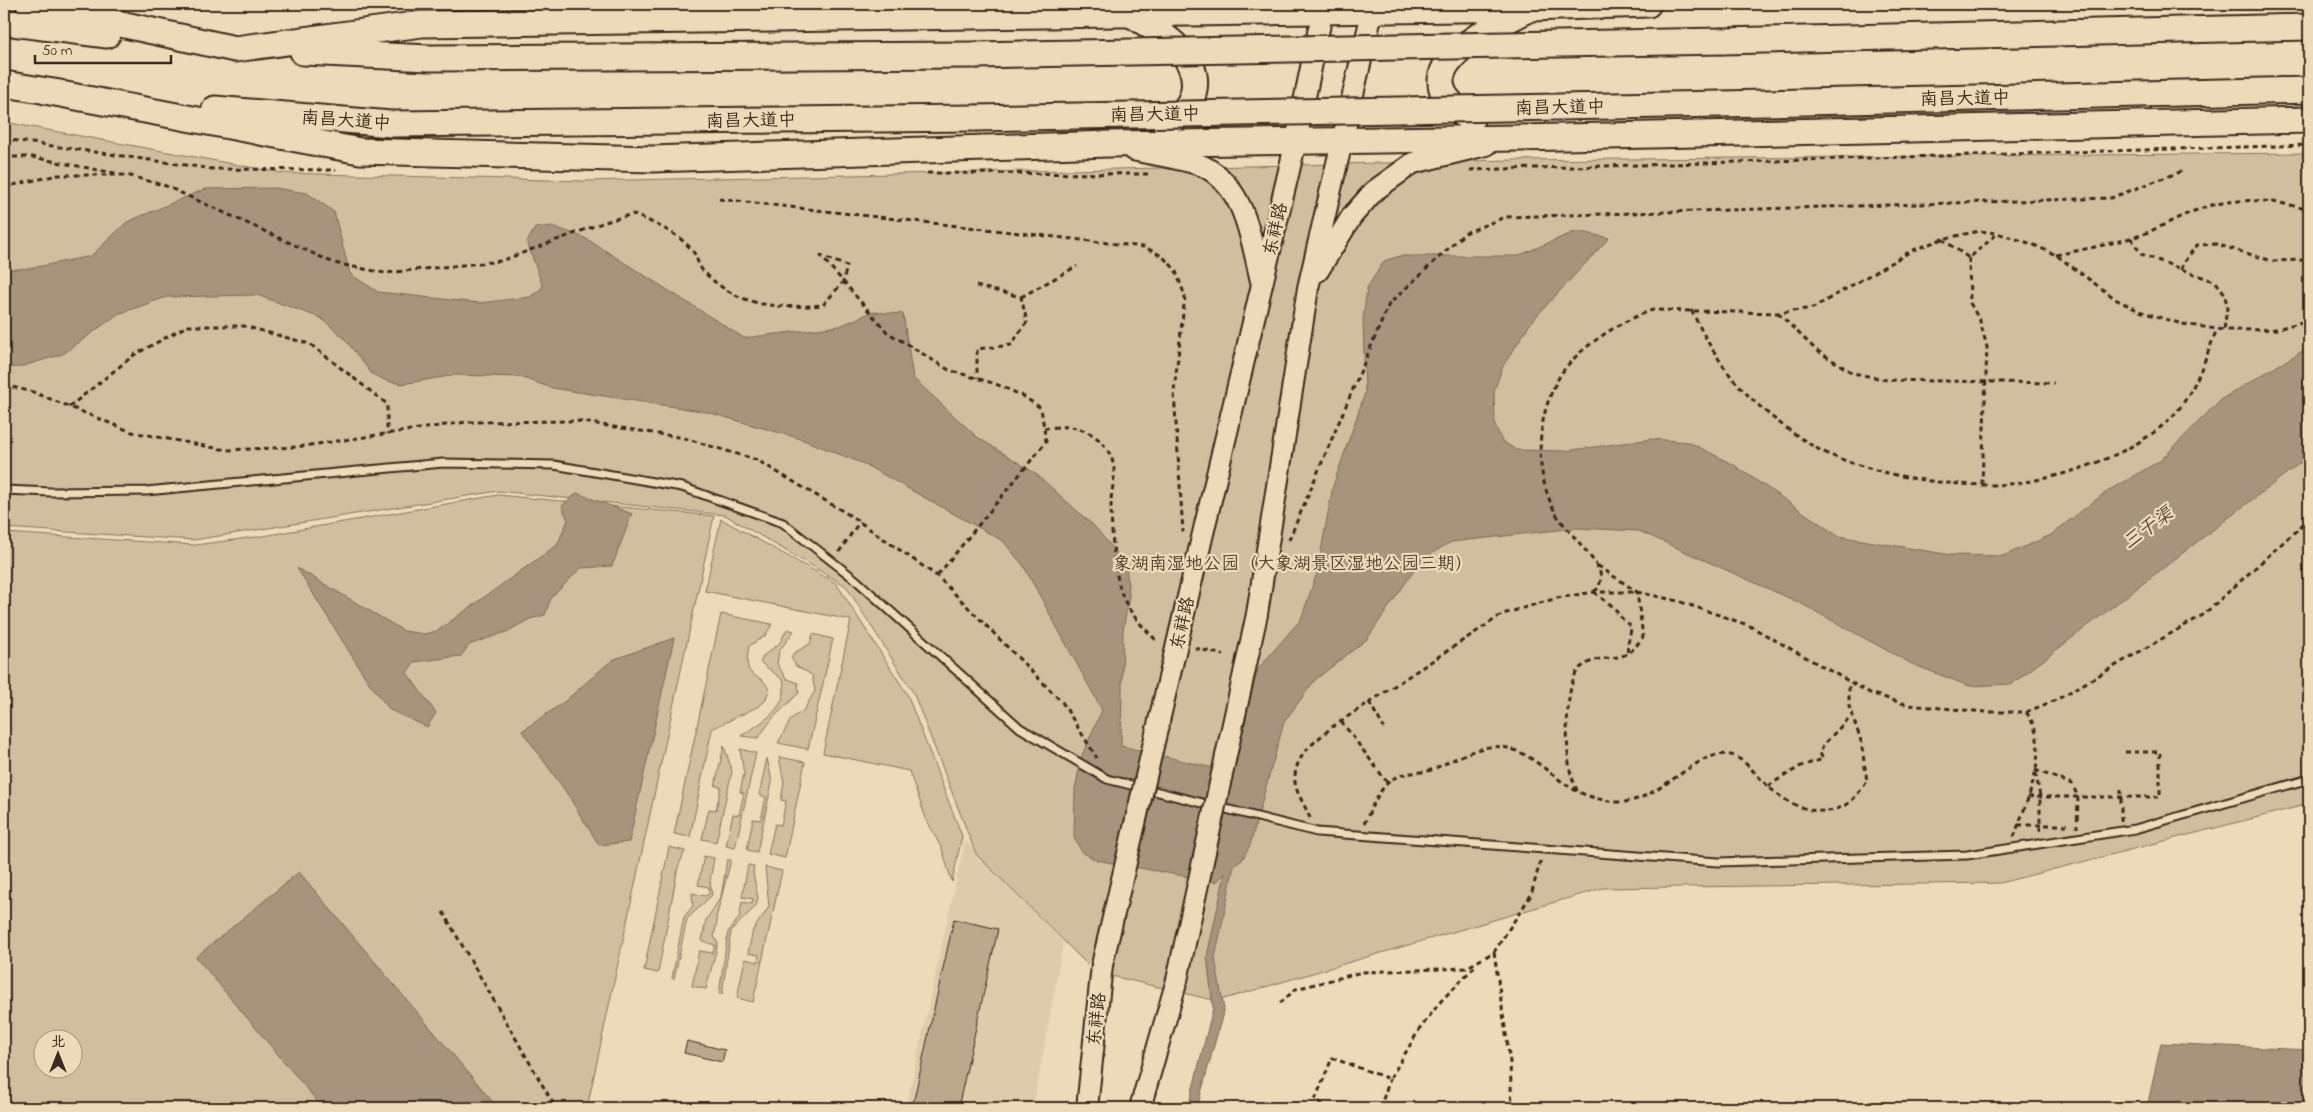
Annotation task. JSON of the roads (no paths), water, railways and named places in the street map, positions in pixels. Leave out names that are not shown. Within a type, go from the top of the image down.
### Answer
[{"type":"highway","points":[[30,4],[235,49],[422,24],[1129,13],[1323,7],[1648,4]]},
{"type":"highway","points":[[1517,138],[1468,119],[1447,98],[1440,85],[1444,68],[1467,42],[1521,6]]},
{"type":"highway","points":[[2201,29],[2309,11]]},
{"type":"highway","points":[[1109,144],[1170,121],[1190,104],[1196,83],[1192,66],[1167,36],[1129,13]]},
{"type":"highway","points":[[4,22],[25,26],[235,49],[429,58],[976,55],[1722,41],[2309,27]]},
{"type":"highway","name":"南昌大道中","points":[[4,84],[45,91],[217,110],[391,124],[975,118],[1721,104],[2309,90]]},
{"type":"highway","points":[[45,91],[360,151],[652,158],[1109,144],[1517,138],[2309,120]]},
{"type":"main road","points":[[1129,13],[1176,4]]},
{"type":"main road","name":"东祥路","points":[[1087,1108],[1102,965],[1296,141],[1323,7]]},
{"type":"main road","points":[[1140,1108],[1177,980],[1257,614],[1308,288],[1373,7]]},
{"type":"main road","points":[[1308,288],[1352,216],[1374,191],[1405,168],[1413,163],[1517,138]]},
{"type":"main road","points":[[1109,144],[1204,166],[1229,186],[1246,218],[1262,286]]},
{"type":"lane","points":[[4,490],[51,492],[146,491],[443,463],[554,465],[692,491],[784,523],[856,580],[1020,728],[1110,780],[1317,832],[1718,862],[1967,855],[2122,832],[2309,779]]},
{"type":"water","name":"三干渠","points":[[274,188],[307,193],[334,212],[350,274],[378,292],[479,303],[530,297],[543,287],[527,242],[535,228],[552,226],[585,238],[744,338],[840,326],[872,312],[903,314],[913,378],[977,437],[1035,473],[1094,526],[1126,564],[1129,596],[1123,630],[1121,746],[1230,772],[1258,669],[1301,619],[1317,573],[1333,486],[1365,393],[1363,319],[1367,288],[1384,261],[1400,256],[1517,256],[1577,231],[1609,238],[1532,321],[1503,366],[1494,391],[1495,425],[1502,441],[1516,450],[1565,451],[1652,439],[1689,442],[1734,465],[1838,536],[1951,555],[2003,556],[2051,535],[2102,495],[2161,460],[2220,400],[2309,347],[2309,459],[2300,463],[2012,684],[1969,686],[1912,664],[1800,603],[1639,531],[1576,528],[1451,542],[1422,559],[1367,639],[1315,680],[1284,722],[1250,845],[1242,860],[1234,866],[1215,958],[1224,1009],[1197,1108],[1188,1108],[1213,1008],[1207,956],[1225,874],[1216,882],[1096,860],[1082,852],[1074,838],[1075,789],[1082,755],[1102,710],[1023,565],[1003,541],[864,464],[801,439],[707,412],[552,388],[520,377],[455,375],[402,384],[387,381],[372,374],[344,338],[321,318],[257,295],[167,297],[118,314],[63,354],[20,367],[4,368],[4,270],[32,268],[91,256],[127,222],[205,189]]},
{"type":"water","points":[[577,493],[632,514],[612,566],[581,568],[551,598],[545,615],[530,619],[506,632],[469,645],[461,656],[414,662],[407,673],[436,713],[427,727],[390,710],[367,680],[297,568],[404,631],[425,634],[437,631],[557,545],[568,520],[562,506]]},
{"type":"water","points":[[674,638],[629,842],[599,845],[564,789],[522,731],[564,702],[612,660]]},
{"type":"water","points":[[299,872],[498,1108],[323,1108],[196,957]]},
{"type":"water","points":[[2161,1043],[2309,1050],[2309,1108],[2147,1108]]},
{"type":"park label","name":"象湖南湿地公园（大象湖景区湿地公园三期）","points":[[1293,563]]}]
